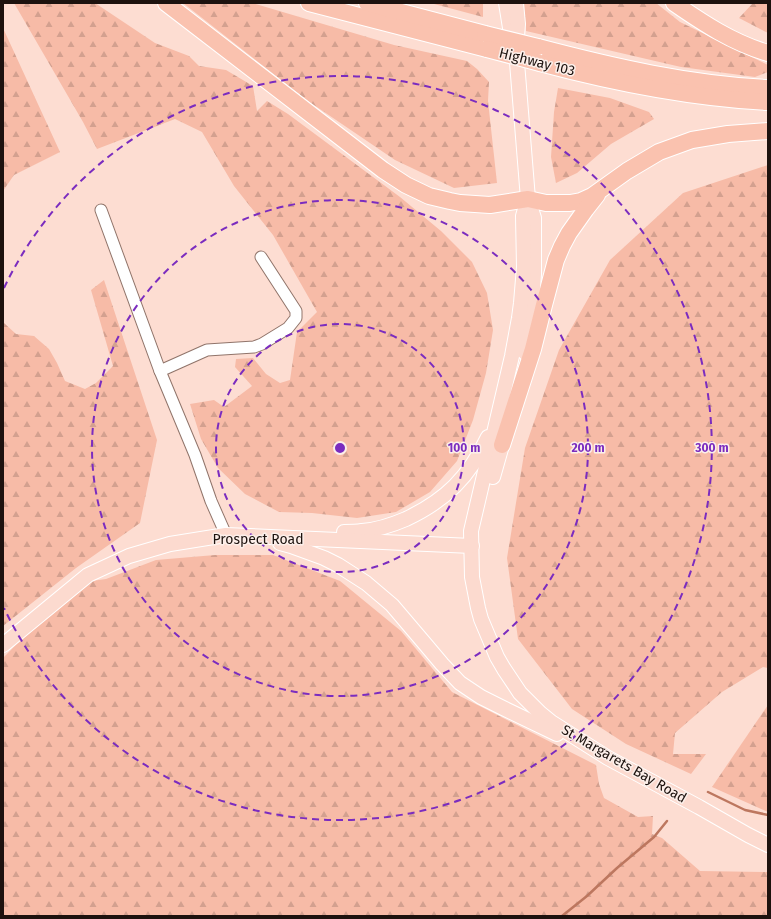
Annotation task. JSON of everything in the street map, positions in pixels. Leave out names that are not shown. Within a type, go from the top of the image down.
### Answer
[{"type":"highway","points":[[166,3],[382,170],[406,185],[429,196],[460,203],[490,205],[528,199],[557,203],[576,202],[592,196],[627,171],[659,152],[692,140],[728,134],[768,131]]},
{"type":"highway","name":"Highway 103","points":[[309,3],[486,42],[538,47],[608,65],[661,76],[709,83],[768,88]]},
{"type":"highway","name":"Highway 103","points":[[367,3],[409,14],[486,42],[540,64],[664,91],[728,100],[768,102]]},
{"type":"highway","points":[[378,3],[409,14]]},
{"type":"highway","points":[[674,3],[724,35],[744,45],[768,53]]},
{"type":"highway","points":[[502,445],[533,349],[556,260],[577,220],[606,185]]},
{"type":"main road","name":"St Margarets Bay Road","points":[[506,3],[508,22],[516,50]]},
{"type":"main road","name":"St Margarets Bay Road","points":[[472,546],[478,533],[502,445],[523,361],[532,307],[534,274],[534,218],[528,199],[516,50],[518,24],[516,3]]},
{"type":"main road","name":"St Margarets Bay Road","points":[[528,199],[523,216],[524,267],[522,303],[512,356],[471,531],[472,577],[478,608],[485,631],[497,657],[520,693],[551,722],[608,758],[768,845]]},
{"type":"main road","points":[[258,537],[268,532],[361,532],[383,528],[423,510],[432,505],[458,484],[471,467],[488,438],[500,408]]},
{"type":"main road","name":"Prospect Road","points":[[3,645],[88,575],[129,556],[170,544],[226,536],[472,546]]},
{"type":"main road","points":[[258,537],[302,549],[338,565],[366,583],[392,606],[460,683],[481,697],[608,758]]},
{"type":"lane","points":[[101,210],[160,371],[195,455],[211,501],[226,536]]},
{"type":"lane","points":[[160,371],[207,350],[254,347],[262,344],[288,328],[296,318],[296,311],[261,257]]},
{"type":"green space","points":[[14,3],[95,3],[155,43],[189,56],[199,66],[226,70],[253,86],[257,111],[267,101],[288,114],[400,197],[441,231],[472,262],[487,293],[493,330],[486,373],[473,420],[457,461],[430,492],[396,512],[357,518],[312,513],[279,512],[245,494],[218,468],[201,439],[190,404],[214,400],[224,407],[252,386],[235,367],[236,359],[253,358],[266,374],[280,383],[290,380],[297,332],[317,312],[273,235],[234,186],[202,132],[175,119],[97,149]]},
{"type":"green space","points":[[183,3],[252,3],[394,45],[467,61],[489,82],[488,101],[497,183],[454,188],[395,160],[308,101]]},
{"type":"green space","points":[[430,3],[483,3],[483,17],[434,4]]},
{"type":"green space","points":[[522,3],[656,3],[680,22],[768,65],[768,72],[755,77],[681,67],[526,31]]},
{"type":"green space","points":[[753,3],[768,3],[768,33],[739,18]]},
{"type":"green space","points":[[3,28],[60,152],[14,175],[3,191]]},
{"type":"green space","points":[[558,88],[610,98],[649,112],[654,119],[611,144],[577,173],[556,183],[551,157],[554,112]]},
{"type":"green space","points":[[768,165],[768,668],[763,667],[722,692],[675,733],[673,754],[706,754],[691,774],[626,744],[572,709],[518,639],[507,558],[525,448],[559,350],[610,260],[683,193]]},
{"type":"green space","points":[[104,280],[157,440],[140,523],[76,568],[3,626],[3,321],[16,334],[34,336],[49,349],[65,381],[85,389],[96,383],[113,366],[91,290]]},
{"type":"green space","points":[[215,555],[273,555],[340,581],[401,631],[452,692],[596,765],[599,784],[604,798],[638,817],[653,816],[652,834],[662,838],[700,871],[768,872],[768,916],[3,916],[3,658],[77,583],[106,579],[156,560]]},
{"type":"green space","points":[[768,705],[768,812],[712,787]]},
{"type":"waterway","points":[[708,792],[745,810],[768,815]]},
{"type":"waterway","points":[[562,916],[654,837],[667,821]]}]
